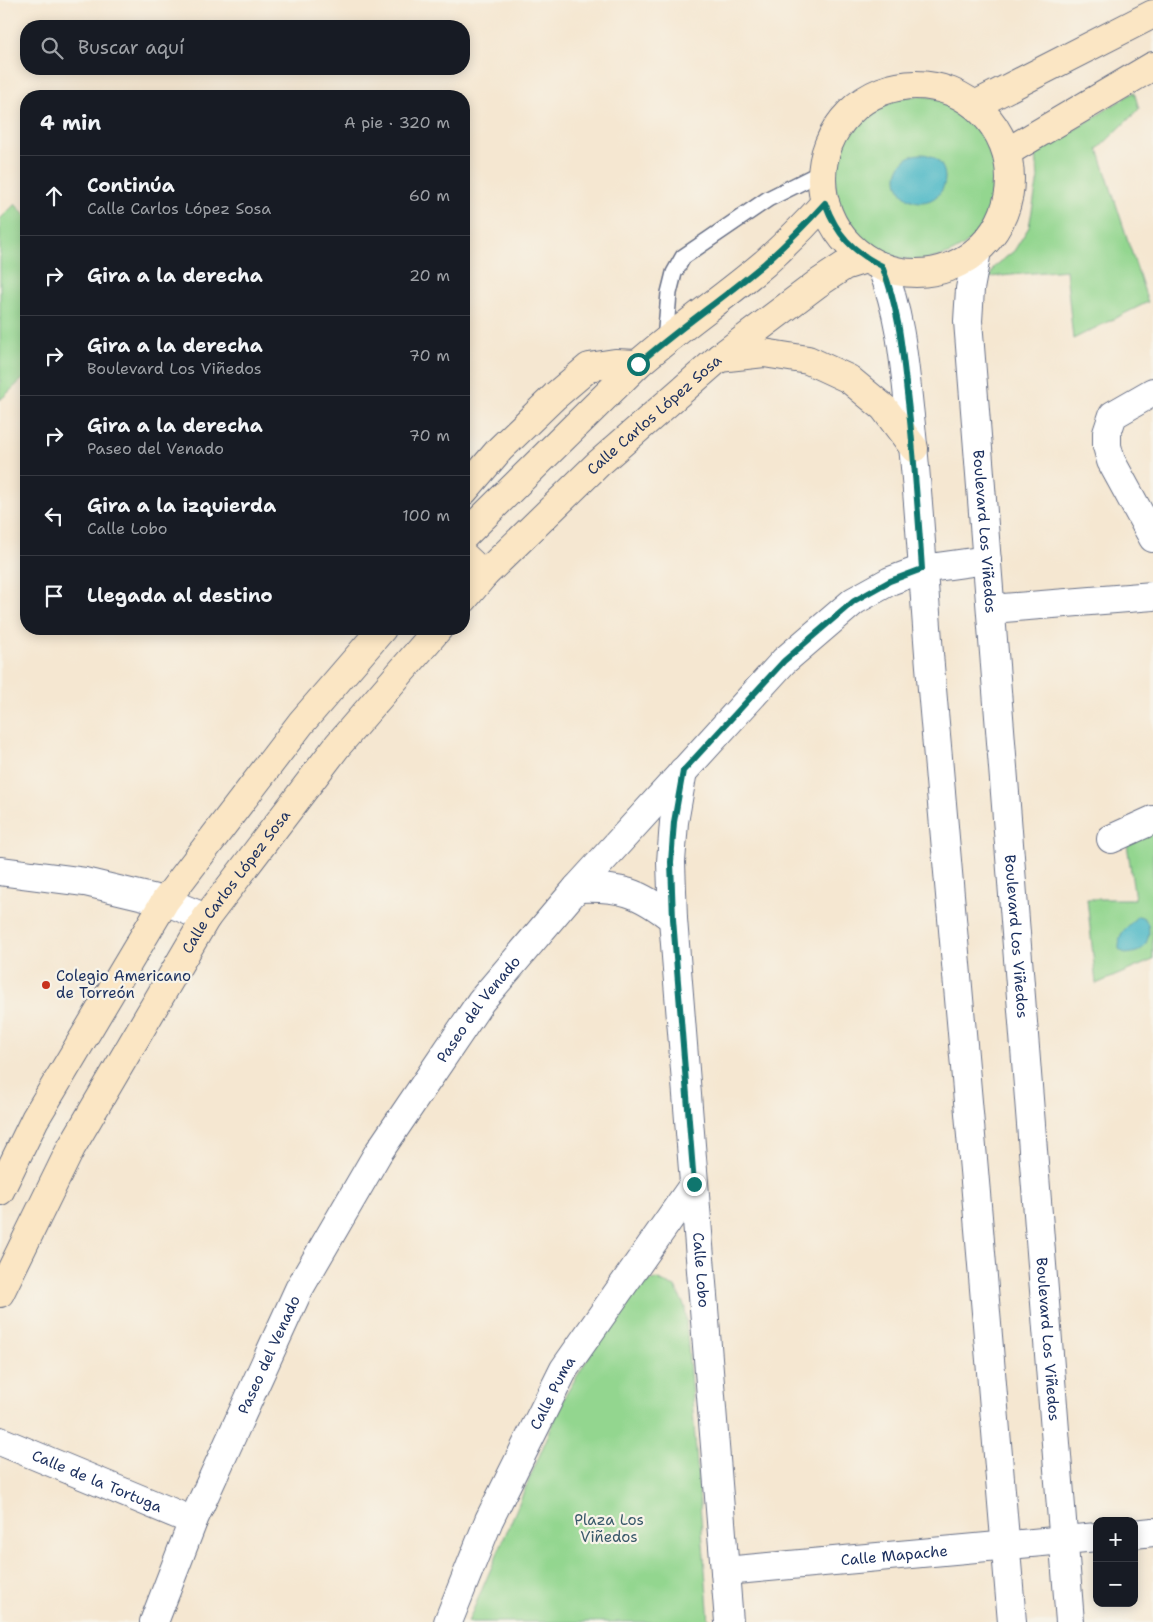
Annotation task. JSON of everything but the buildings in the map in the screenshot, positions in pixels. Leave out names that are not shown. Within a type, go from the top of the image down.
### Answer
[{"type":"street","points":[[975,105],[1153,14]]},
{"type":"street","points":[[1007,152],[1153,66]]},
{"type":"street","points":[[911,85],[945,90],[975,105],[999,134],[1007,152],[1011,179],[1007,206],[995,231],[977,251],[960,263],[941,270],[921,273],[901,272],[874,262],[852,248],[840,234],[831,219],[825,203],[822,172],[830,140],[850,112],[878,93],[911,85]]},
{"type":"street","points":[[470,530],[638,364],[764,263],[796,234],[825,203]]},
{"type":"street","name":"Boulevard Los Viñedos","points":[[977,251],[970,289],[968,321],[1070,1622]]},
{"type":"street","points":[[874,262],[896,309],[914,448],[922,569],[1012,1622]]},
{"type":"street","name":"Calle Carlos López Sosa","points":[[470,592],[484,575],[598,464],[719,358],[817,284],[844,266],[874,262]]},
{"type":"street","points":[[719,358],[764,353],[808,360],[849,379],[884,408],[914,448]]},
{"type":"street","points":[[470,484],[500,449],[555,396],[589,367],[615,363],[638,364]]},
{"type":"street","points":[[1153,392],[1113,416],[1108,433],[1107,446],[1111,460],[1153,538]]},
{"type":"street","name":"Paseo del Venado","points":[[154,1622],[193,1521],[299,1289],[378,1153],[481,1001],[577,888],[784,661],[854,601],[890,581],[922,569],[987,560]]},
{"type":"street","points":[[470,562],[484,575]]},
{"type":"street","points":[[991,609],[1153,596]]},
{"type":"street","points":[[0,1191],[35,1119],[165,901],[301,723],[377,635]]},
{"type":"street","name":"Calle Carlos López Sosa","points":[[0,1293],[71,1148],[206,918],[338,745],[433,635]]},
{"type":"street","name":"Calle Lobo","points":[[683,771],[674,822],[671,862],[673,919],[729,1622]]},
{"type":"street","points":[[1111,839],[1153,820]]},
{"type":"street","points":[[0,871],[85,882],[165,901],[206,918]]},
{"type":"street","points":[[577,888],[603,886],[629,892],[652,902],[673,919]]},
{"type":"street","name":"Calle Puma","points":[[448,1622],[489,1520],[564,1369],[694,1184]]},
{"type":"street","name":"Calle de la Tortuga","points":[[0,1441],[193,1521]]},
{"type":"street","points":[[1138,1534],[1153,1532]]},
{"type":"street","name":"Calle Mapache","points":[[725,1571],[1093,1537]]},
{"type":"lane","points":[[665,341],[669,293],[674,273],[683,257],[768,199],[822,172]]},
{"type":"green space","points":[[1134,92],[1139,109],[1098,149],[1148,302],[1073,339],[1066,270],[990,277],[994,267],[1014,251],[1029,227],[1038,178],[1036,154]]},
{"type":"green space","points":[[917,96],[941,100],[962,110],[975,120],[985,133],[995,154],[999,178],[995,202],[985,223],[975,236],[962,246],[941,256],[917,260],[893,256],[872,246],[859,236],[849,223],[839,202],[835,178],[839,154],[849,133],[859,120],[872,110],[893,100]]},
{"type":"green space","points":[[15,204],[20,209],[20,382],[0,400],[0,219]]},
{"type":"green space","points":[[1153,831],[1153,960],[1096,984],[1087,899],[1135,899],[1127,844]]},
{"type":"green space","name":"Plaza Los Viñedos","points":[[656,1279],[675,1287],[685,1307],[709,1622],[468,1622],[565,1396],[632,1286]]},
{"type":"water","points":[[921,154],[930,156],[938,161],[943,169],[945,178],[943,187],[938,195],[930,200],[921,202],[912,200],[904,195],[899,187],[897,178],[899,169],[904,161],[912,156]]},
{"type":"water","points":[[1137,916],[1146,920],[1149,930],[1148,936],[1139,951],[1126,954],[1119,949],[1120,937]]},
{"type":"place","name":"Colegio Americano de Torreón","points":[[46,985]]},
{"type":"route","points":[[638,364],[764,263],[796,234],[825,203],[831,219],[840,234],[852,248],[882,266],[890,288],[901,336],[914,448],[922,569],[890,581],[854,601],[784,661],[683,771],[674,822],[671,862],[673,919],[694,1184]]}]
